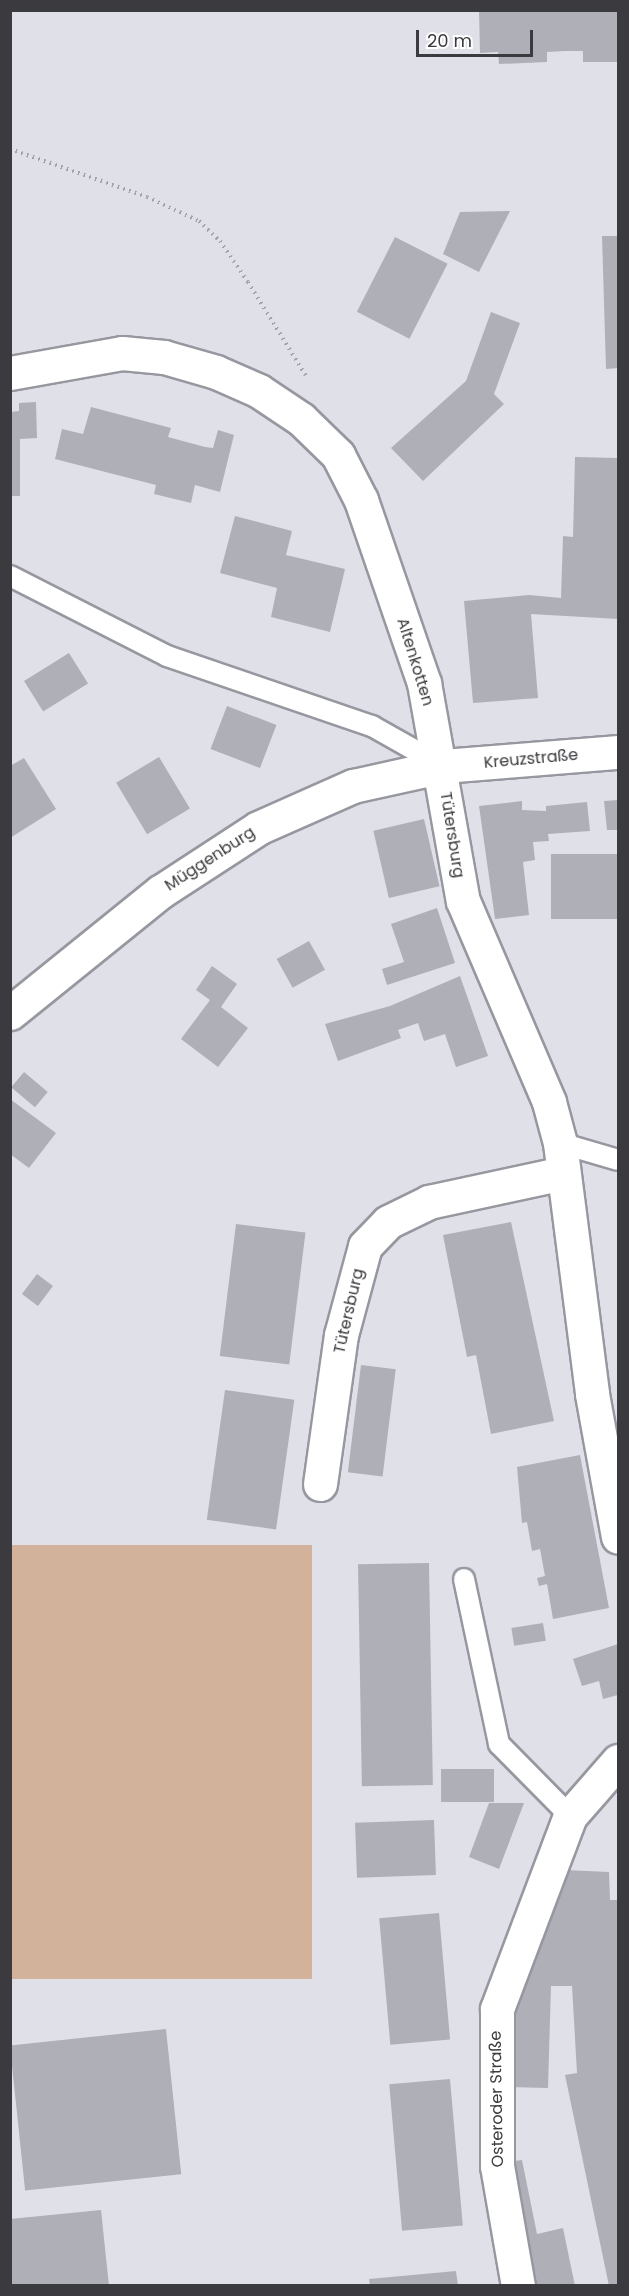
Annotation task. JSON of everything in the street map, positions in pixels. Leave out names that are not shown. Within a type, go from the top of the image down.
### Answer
[{"type":"street","name":"Altenkotten","points":[[10,373],[110,354],[164,357],[227,377],[301,419],[338,455],[361,500],[424,683],[443,766]]},
{"type":"street","name":"Kreuzstraße","points":[[443,766],[618,752]]},
{"type":"street","name":"Tütersburg","points":[[443,766],[450,836],[463,901],[549,1102],[562,1158],[592,1394],[618,1537]]},
{"type":"street","name":"Müggenburg","points":[[10,1013],[159,892],[258,828],[353,786],[443,766]]},
{"type":"street","name":"Tütersburg","points":[[320,1484],[341,1335],[365,1246],[388,1222],[429,1202],[562,1158]]},
{"type":"street","name":"Osteroder Straße","points":[[518,2286],[497,2166],[497,2009],[570,1816],[618,1761]]},
{"type":"lane","points":[[10,576],[167,656],[372,726],[443,766]]},
{"type":"lane","points":[[562,1158],[618,1160]]},
{"type":"lane","points":[[464,1579],[499,1744],[570,1816]]},
{"type":"path","points":[[10,149],[147,197],[199,221],[248,282],[308,379]]},
{"type":"shaded area","points":[[11,1545],[312,1545],[312,1979],[11,1979]]},
{"type":"building","points":[[479,10],[618,10],[618,62],[583,62],[583,51],[565,51],[547,52],[547,62],[499,64],[498,52],[480,53]]},
{"type":"building","points":[[510,211],[479,272],[443,254],[460,212]]},
{"type":"building","points":[[602,236],[618,236],[618,368],[606,369]]},
{"type":"building","points":[[395,237],[448,264],[409,339],[357,312]]},
{"type":"building","points":[[491,312],[520,323],[494,394],[504,404],[423,481],[391,448],[466,381]]},
{"type":"building","points":[[36,402],[37,438],[20,439],[20,496],[10,496],[10,412],[19,411],[19,403]]},
{"type":"building","points":[[91,407],[171,428],[168,437],[205,447],[213,448],[218,430],[234,435],[220,492],[195,485],[191,503],[154,494],[156,485],[55,459],[62,429],[83,434]]},
{"type":"building","points":[[575,457],[618,458],[618,619],[531,614],[538,698],[473,703],[464,601],[529,595],[561,598],[563,536],[573,537]]},
{"type":"building","points":[[235,516],[292,531],[286,555],[345,569],[330,632],[271,617],[277,588],[220,573]]},
{"type":"building","points":[[69,653],[88,684],[43,712],[24,681]]},
{"type":"building","points":[[227,706],[276,725],[260,768],[211,749]]},
{"type":"building","points":[[159,757],[190,808],[147,834],[116,783]]},
{"type":"building","points":[[24,758],[56,809],[10,838],[10,766]]},
{"type":"building","points":[[618,800],[618,830],[607,830],[604,801]]},
{"type":"building","points":[[522,801],[522,810],[546,811],[546,806],[587,802],[590,831],[548,834],[549,841],[533,842],[535,860],[523,862],[529,915],[495,919],[479,806]]},
{"type":"building","points":[[424,819],[440,886],[389,898],[373,831]]},
{"type":"building","points":[[551,854],[618,854],[618,919],[551,919]]},
{"type":"building","points":[[437,908],[455,963],[387,985],[382,969],[404,962],[391,924]]},
{"type":"building","points":[[309,941],[325,970],[293,988],[277,959]]},
{"type":"building","points":[[212,966],[237,984],[221,1007],[248,1028],[218,1067],[181,1039],[210,1000],[196,990]]},
{"type":"building","points":[[460,976],[488,1056],[456,1067],[445,1034],[424,1041],[418,1023],[398,1030],[401,1038],[338,1061],[325,1024],[390,1006]]},
{"type":"building","points":[[24,1072],[48,1092],[35,1107],[11,1087]]},
{"type":"building","points":[[10,1099],[56,1133],[29,1168],[10,1154]]},
{"type":"building","points":[[511,1222],[554,1421],[491,1434],[476,1355],[467,1357],[443,1235]]},
{"type":"building","points":[[236,1224],[305,1233],[289,1365],[220,1356]]},
{"type":"building","points":[[37,1274],[53,1286],[38,1306],[22,1294]]},
{"type":"building","points":[[361,1365],[396,1369],[383,1476],[348,1472]]},
{"type":"building","points":[[225,1390],[294,1400],[276,1529],[207,1520]]},
{"type":"building","points":[[580,1455],[609,1608],[553,1619],[547,1584],[539,1586],[537,1578],[545,1576],[540,1549],[532,1551],[527,1522],[522,1523],[517,1467]]},
{"type":"building","points":[[429,1563],[433,1785],[362,1786],[358,1564]]},
{"type":"building","points":[[543,1623],[546,1641],[514,1646],[511,1628]]},
{"type":"building","points":[[618,1644],[618,1695],[603,1699],[599,1681],[582,1686],[573,1659]]},
{"type":"building","points":[[441,1769],[494,1769],[494,1802],[441,1802]]},
{"type":"building","points":[[489,1803],[524,1803],[499,1869],[469,1857]]},
{"type":"building","points":[[434,1820],[436,1875],[357,1878],[355,1823]]},
{"type":"building","points":[[564,1870],[609,1872],[610,1900],[618,1900],[618,2286],[609,2286],[565,2075],[577,2073],[572,1986],[551,1986],[548,2088],[506,2087],[509,2011]]},
{"type":"building","points":[[439,1913],[450,2040],[390,2045],[379,1918]]},
{"type":"building","points":[[166,2029],[181,2174],[25,2191],[10,2045]]},
{"type":"building","points":[[450,2079],[463,2225],[402,2231],[389,2084]]},
{"type":"building","points":[[522,2160],[537,2234],[563,2228],[575,2286],[531,2286],[506,2162]]},
{"type":"building","points":[[101,2210],[109,2286],[10,2286],[10,2219]]},
{"type":"building","points":[[456,2271],[458,2286],[370,2286],[369,2279]]}]
